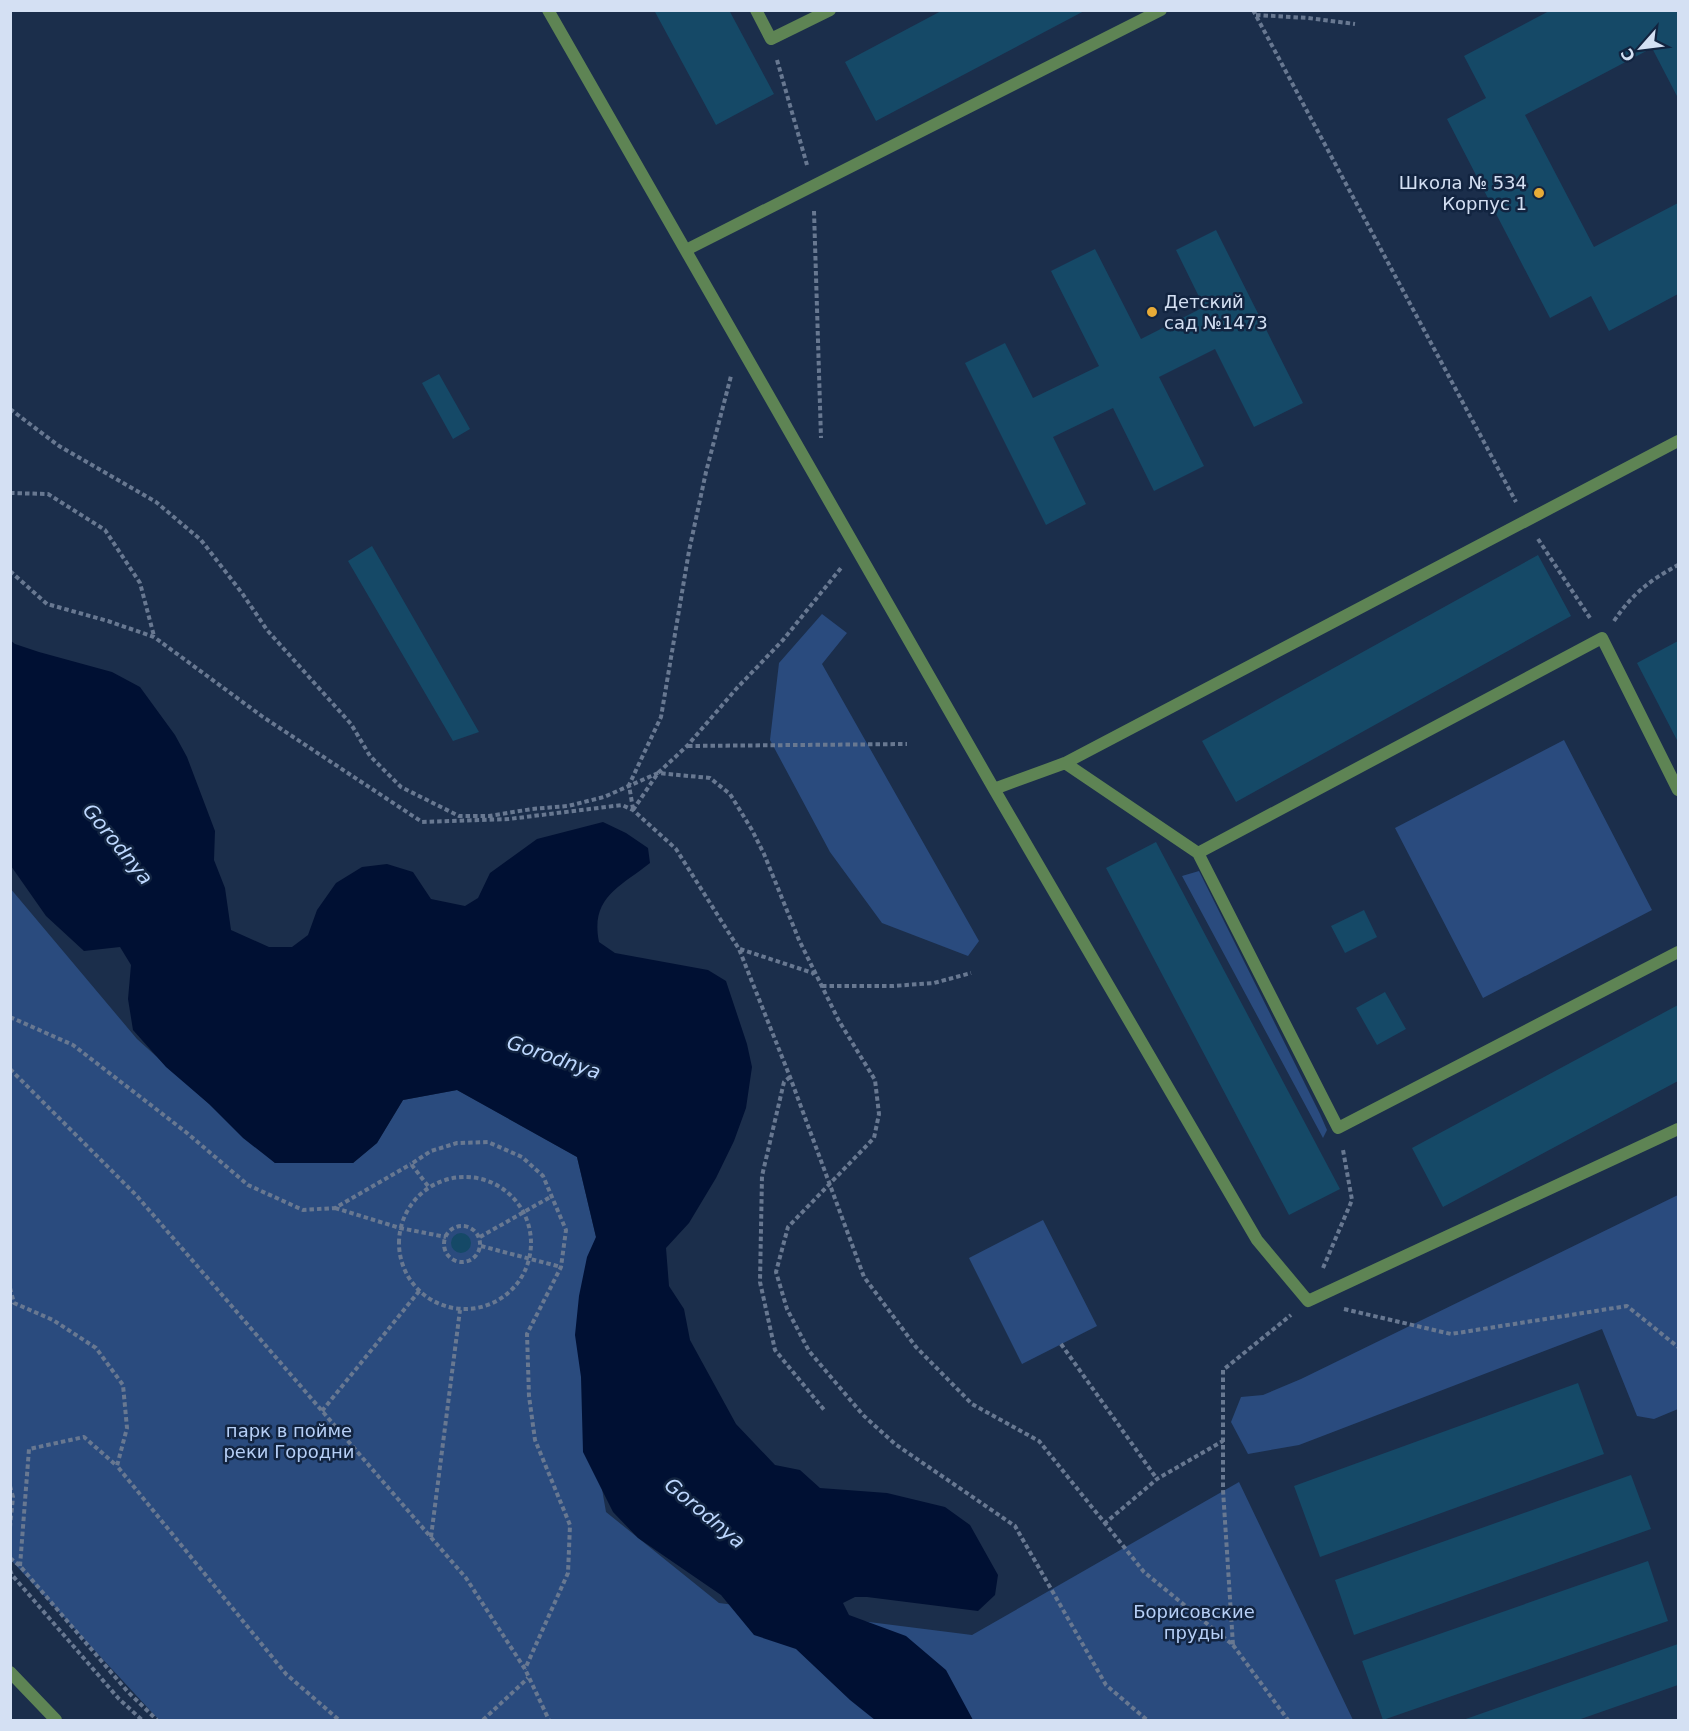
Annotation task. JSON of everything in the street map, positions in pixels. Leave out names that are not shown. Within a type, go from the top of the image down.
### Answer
[{"type":"street","points":[[548,10],[994,789],[1257,1240],[1308,1301],[1678,1129]]},
{"type":"street","points":[[756,10],[771,39],[830,10]]},
{"type":"street","points":[[686,250],[1161,10]]},
{"type":"street","points":[[994,789],[1065,763],[1678,441]]},
{"type":"street","points":[[1198,853],[1602,638],[1678,790]]},
{"type":"street","points":[[1065,763],[1198,853],[1338,1128],[1678,952]]},
{"type":"street","points":[[10,1672],[56,1720]]},
{"type":"path","points":[[1254,13],[1355,24]]},
{"type":"path","points":[[1254,13],[1527,521],[1602,638],[1617,616],[1651,579],[1678,565]]},
{"type":"path","points":[[771,39],[813,186],[821,443]]},
{"type":"path","points":[[633,810],[629,785],[661,717],[703,483],[740,344]]},
{"type":"path","points":[[10,409],[59,446],[156,502],[201,540],[267,630],[351,724],[370,756],[401,786],[459,816],[489,816],[568,806],[604,797],[658,773],[710,778],[730,794],[760,846],[799,940],[838,1021],[875,1080],[879,1114],[874,1138],[788,1227],[776,1272],[787,1309],[809,1351],[863,1416],[895,1444],[1015,1526],[1106,1685],[1147,1720]]},
{"type":"path","points":[[10,493],[48,494],[105,530],[140,584],[154,637]]},
{"type":"path","points":[[633,810],[658,773],[687,746],[737,688],[783,640],[857,549]]},
{"type":"path","points":[[10,571],[47,604],[154,637],[263,717],[422,822],[509,819],[622,805],[633,810],[676,849],[739,949],[790,1077],[864,1277],[916,1347],[972,1404],[1039,1441],[1144,1572],[1233,1645],[1288,1720]]},
{"type":"path","points":[[687,746],[907,744]]},
{"type":"path","points":[[739,949],[813,973],[823,987]]},
{"type":"path","points":[[823,987],[934,983],[971,973]]},
{"type":"path","points":[[10,1017],[73,1045],[187,1133],[248,1185],[303,1210],[335,1208],[400,1228],[446,1237]]},
{"type":"path","points":[[10,1069],[136,1195],[466,1578],[525,1669],[549,1720]]},
{"type":"path","points":[[790,1077],[784,1082],[762,1176],[760,1282],[775,1350],[825,1411]]},
{"type":"path","points":[[1233,1645],[1223,1490],[1223,1370],[1308,1301],[1352,1200],[1338,1128]]},
{"type":"path","points":[[335,1208],[431,1151],[457,1143],[488,1142],[522,1157],[543,1176],[552,1196],[566,1230],[561,1267],[527,1334],[529,1396],[535,1440],[570,1525],[568,1573],[525,1669]]},
{"type":"path","points":[[411,1164],[428,1186]]},
{"type":"path","points":[[454,1176],[482,1178],[506,1190],[524,1211],[532,1238],[528,1267],[513,1291],[488,1306],[460,1310],[433,1301],[411,1283],[400,1257],[400,1228],[410,1204],[428,1186],[454,1176]]},
{"type":"path","points":[[480,1237],[552,1196]]},
{"type":"path","points":[[464,1225],[473,1228],[480,1237],[481,1246],[478,1255],[471,1261],[461,1263],[452,1259],[445,1252],[443,1243],[454,1227],[464,1225]]},
{"type":"path","points":[[481,1246],[561,1267]]},
{"type":"path","points":[[10,1288],[14,1303],[53,1320],[96,1348],[123,1385],[127,1428],[117,1466]]},
{"type":"path","points":[[322,1411],[420,1290]]},
{"type":"path","points":[[1308,1301],[1450,1334],[1627,1306],[1678,1347]]},
{"type":"path","points":[[430,1537],[460,1310]]},
{"type":"path","points":[[1061,1344],[1157,1479]]},
{"type":"path","points":[[20,1566],[28,1449],[84,1437],[117,1466],[286,1674],[339,1720]]},
{"type":"path","points":[[1104,1524],[1157,1479],[1223,1441]]},
{"type":"path","points":[[10,1486],[13,1497],[10,1527]]},
{"type":"path","points":[[10,1558],[20,1566],[128,1692],[157,1720]]},
{"type":"path","points":[[10,1570],[104,1681],[142,1720]]},
{"type":"path","points":[[483,1720],[528,1678]]},
{"type":"green space","points":[[822,614],[847,633],[822,664],[979,941],[968,956],[882,923],[830,852],[770,740],[779,663]]},
{"type":"green space","points":[[1564,740],[1652,910],[1483,998],[1395,828]]},
{"type":"green space","points":[[1199,871],[1320,1114],[1327,1130],[1323,1138],[1182,876]]},
{"type":"green space","name":"парк в пойме реки Городни","points":[[10,888],[137,1039],[275,1163],[353,1163],[377,1143],[403,1100],[457,1090],[577,1157],[596,1237],[579,1356],[606,1512],[719,1603],[972,1635],[1239,1482],[1353,1720],[159,1720],[11,1560]]},
{"type":"green space","points":[[1678,1195],[1678,1409],[1654,1419],[1637,1416],[1602,1329],[1299,1445],[1248,1454],[1231,1422],[1241,1397],[1263,1395],[1301,1379]]},
{"type":"green space","points":[[1043,1220],[1097,1326],[1022,1364],[969,1258]]},
{"type":"water","name":"Gorodnya","points":[[10,640],[39,652],[112,672],[140,687],[175,735],[187,757],[215,831],[214,860],[225,888],[231,930],[269,947],[292,947],[308,935],[317,910],[336,883],[362,867],[387,864],[413,872],[431,899],[465,906],[478,898],[490,873],[537,839],[603,822],[626,833],[648,848],[650,863],[618,887],[603,904],[597,927],[599,942],[615,953],[708,970],[726,981],[747,1044],[752,1067],[746,1108],[734,1141],[716,1178],[689,1223],[666,1248],[669,1286],[684,1309],[690,1340],[736,1424],[775,1465],[800,1470],[820,1488],[887,1493],[945,1507],[970,1525],[998,1575],[995,1595],[978,1611],[867,1597],[855,1597],[843,1603],[849,1615],[906,1636],[946,1670],[973,1720],[875,1720],[850,1700],[796,1649],[754,1635],[721,1595],[638,1538],[613,1512],[583,1452],[581,1377],[575,1335],[579,1296],[587,1257],[596,1237],[577,1157],[457,1090],[403,1100],[377,1143],[353,1163],[275,1163],[243,1138],[209,1104],[166,1067],[133,1030],[128,999],[131,965],[120,947],[84,951],[46,916],[11,866]]},
{"type":"building","points":[[654,10],[729,10],[774,94],[716,125]]},
{"type":"building","points":[[943,10],[1086,10],[876,121],[845,62]]},
{"type":"building","points":[[1551,10],[1678,10],[1678,98],[1652,48],[1525,115],[1594,247],[1678,203],[1678,294],[1609,331],[1591,296],[1550,318],[1447,119],[1486,98],[1464,56]]},
{"type":"building","points":[[1216,230],[1303,403],[1254,427],[1215,349],[1159,377],[1204,466],[1154,491],[1113,408],[1053,437],[1086,504],[1046,525],[965,363],[1005,343],[1033,398],[1099,366],[1051,271],[1095,249],[1141,339],[1204,307],[1176,250]]},
{"type":"building","points":[[439,374],[470,429],[453,439],[422,383]]},
{"type":"building","points":[[372,546],[479,732],[453,741],[348,561]]},
{"type":"building","points":[[1538,555],[1571,616],[1236,802],[1202,741]]},
{"type":"building","points":[[1678,641],[1678,742],[1637,663]]},
{"type":"building","points":[[1156,842],[1340,1189],[1289,1215],[1106,868]]},
{"type":"building","points":[[1364,910],[1377,937],[1345,953],[1331,926]]},
{"type":"building","points":[[1385,992],[1406,1029],[1377,1045],[1356,1008]]},
{"type":"building","points":[[1678,1005],[1678,1081],[1443,1207],[1412,1148]]},
{"type":"building","points":[[461,1233],[468,1236],[471,1243],[468,1250],[461,1253],[454,1250],[451,1243],[454,1236]]},
{"type":"building","points":[[1578,1383],[1604,1454],[1320,1557],[1294,1486]]},
{"type":"building","points":[[1631,1475],[1651,1529],[1354,1635],[1335,1580]]},
{"type":"building","points":[[1648,1561],[1668,1621],[1383,1720],[1362,1661]]},
{"type":"building","points":[[1678,1644],[1678,1685],[1578,1720],[1463,1720]]},
{"type":"place","name":"Школа № 534 Корпус 1","points":[[1539,193]]},
{"type":"place","name":"Детский сад №1473","points":[[1152,312]]},
{"type":"park label","name":"Борисовские пруды","points":[[1194,1622]]}]
